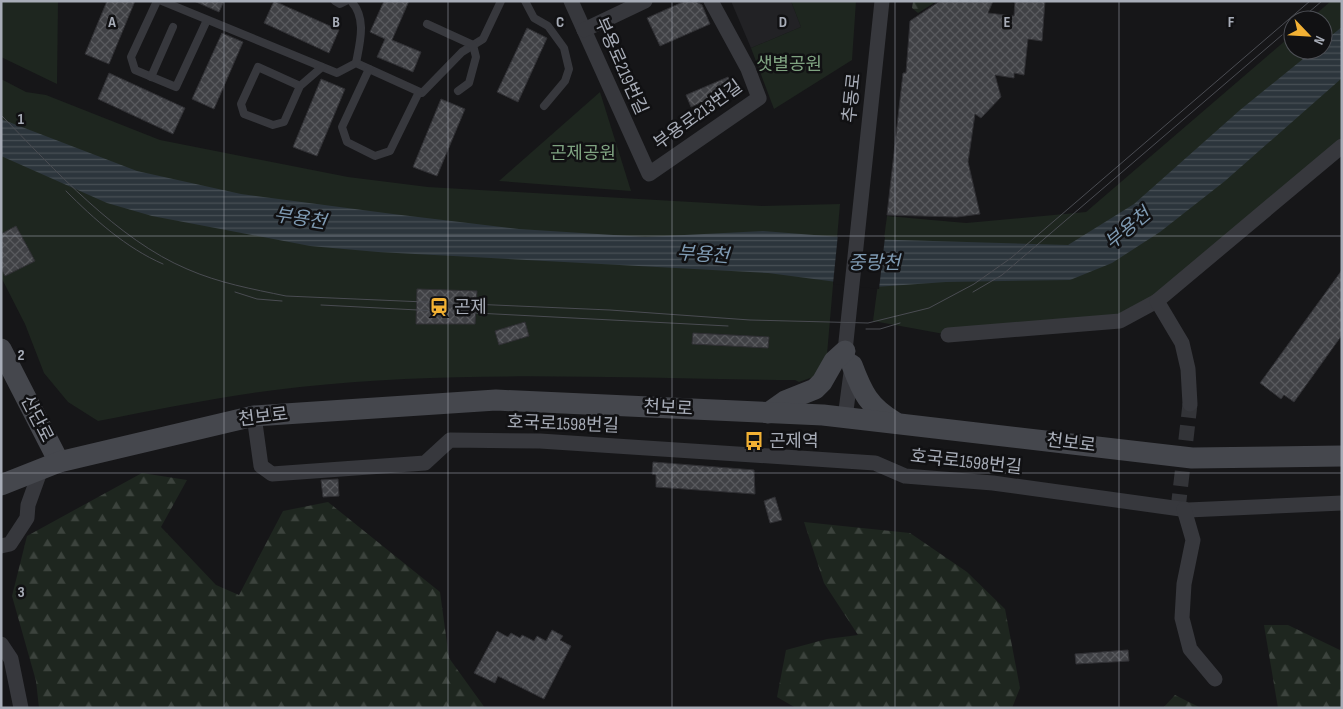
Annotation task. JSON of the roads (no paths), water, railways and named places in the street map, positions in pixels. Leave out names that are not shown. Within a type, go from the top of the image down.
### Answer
[{"type":"main road","name":"산단로","points":[[1,349],[50,465]]},
{"type":"main road","points":[[768,413],[785,400],[815,388],[822,382],[834,361],[848,358],[867,399],[879,413],[897,423]]},
{"type":"main road","name":"천보로","points":[[1,485],[50,465],[254,416],[496,400],[846,418],[1192,458],[1342,456]]},
{"type":"street","name":"부용로219번길","points":[[571,1],[649,174]]},
{"type":"street","points":[[584,30],[645,1]]},
{"type":"street","name":"부용로213번길","points":[[649,174],[758,98],[748,69],[711,1]]},
{"type":"street","name":"추동로","points":[[848,358],[860,198],[882,1]]},
{"type":"street","points":[[948,335],[1120,321],[1157,301],[1342,146]]},
{"type":"street","points":[[1157,301],[1182,343],[1188,369],[1190,404]]},
{"type":"street","points":[[846,418],[848,358]]},
{"type":"street","name":"호국로1598번길","points":[[254,416],[261,466],[272,474],[425,463],[450,440],[540,441],[874,464],[905,476],[1012,485],[1184,509],[1342,503]]},
{"type":"street","points":[[1,546],[10,544],[27,518],[28,504],[50,465]]},
{"type":"street","points":[[1184,509],[1194,540],[1184,584],[1182,618],[1190,648],[1214,679]]},
{"type":"street","points":[[1,644],[11,659],[21,708]]},
{"type":"lane","points":[[157,1],[131,57],[135,70],[176,87],[207,20]]},
{"type":"lane","points":[[162,1],[337,73],[356,63]]},
{"type":"lane","points":[[335,1],[340,4],[346,1]]},
{"type":"lane","points":[[351,1],[359,10],[362,34],[356,63]]},
{"type":"lane","points":[[356,63],[422,93],[462,52],[483,39],[501,1]]},
{"type":"lane","points":[[525,1],[534,18],[548,26],[564,48],[569,69],[565,81],[544,106]]},
{"type":"lane","points":[[427,24],[473,45]]},
{"type":"lane","points":[[151,77],[173,27]]},
{"type":"lane","points":[[458,91],[469,83],[476,57],[473,45]]},
{"type":"lane","points":[[300,86],[258,67],[241,104],[244,114],[273,125],[284,122],[300,86],[322,67]]},
{"type":"lane","points":[[369,69],[342,127],[347,142],[375,156],[390,151],[419,92]]},
{"type":"water","name":"중랑천","points":[[1342,27],[1342,78],[1225,181],[1160,232],[1112,263],[1070,280],[946,282],[875,287],[768,273],[378,252],[310,246],[152,216],[107,203],[1,156],[1,119],[137,171],[241,194],[519,229],[645,237],[763,231],[865,239],[1068,245],[1134,204],[1240,110],[1302,60],[1333,60],[1333,34]]},
{"type":"tunnel","points":[[1178,509],[1190,404]]},
{"type":"tram line","points":[[1,115],[65,180],[112,222],[136,240],[161,256],[187,269],[236,285],[286,296],[610,310],[750,320],[868,323],[929,308],[974,284],[1011,258],[1310,1]]},
{"type":"tram line","points":[[1311,10],[1322,1]]},
{"type":"tram line","points":[[973,292],[1002,275],[1282,35]]},
{"type":"tram line","points":[[66,191],[111,232],[136,250],[163,264]]},
{"type":"tram line","points":[[235,292],[257,299],[282,301]]},
{"type":"tram line","points":[[321,305],[728,326]]},
{"type":"tram line","points":[[866,329],[880,329],[900,323]]},
{"type":"place","name":"곤제","points":[[439,307]]},
{"type":"place","name":"곤제역","points":[[754,441]]},
{"type":"park label","name":"샛별공원","points":[[789,64]]},
{"type":"park label","name":"곤제공원","points":[[583,153]]},
{"type":"water label","name":"부용천","points":[[300,219]]},
{"type":"water label","name":"부용천","points":[[1128,229]]},
{"type":"water label","name":"부용천","points":[[703,255]]}]
